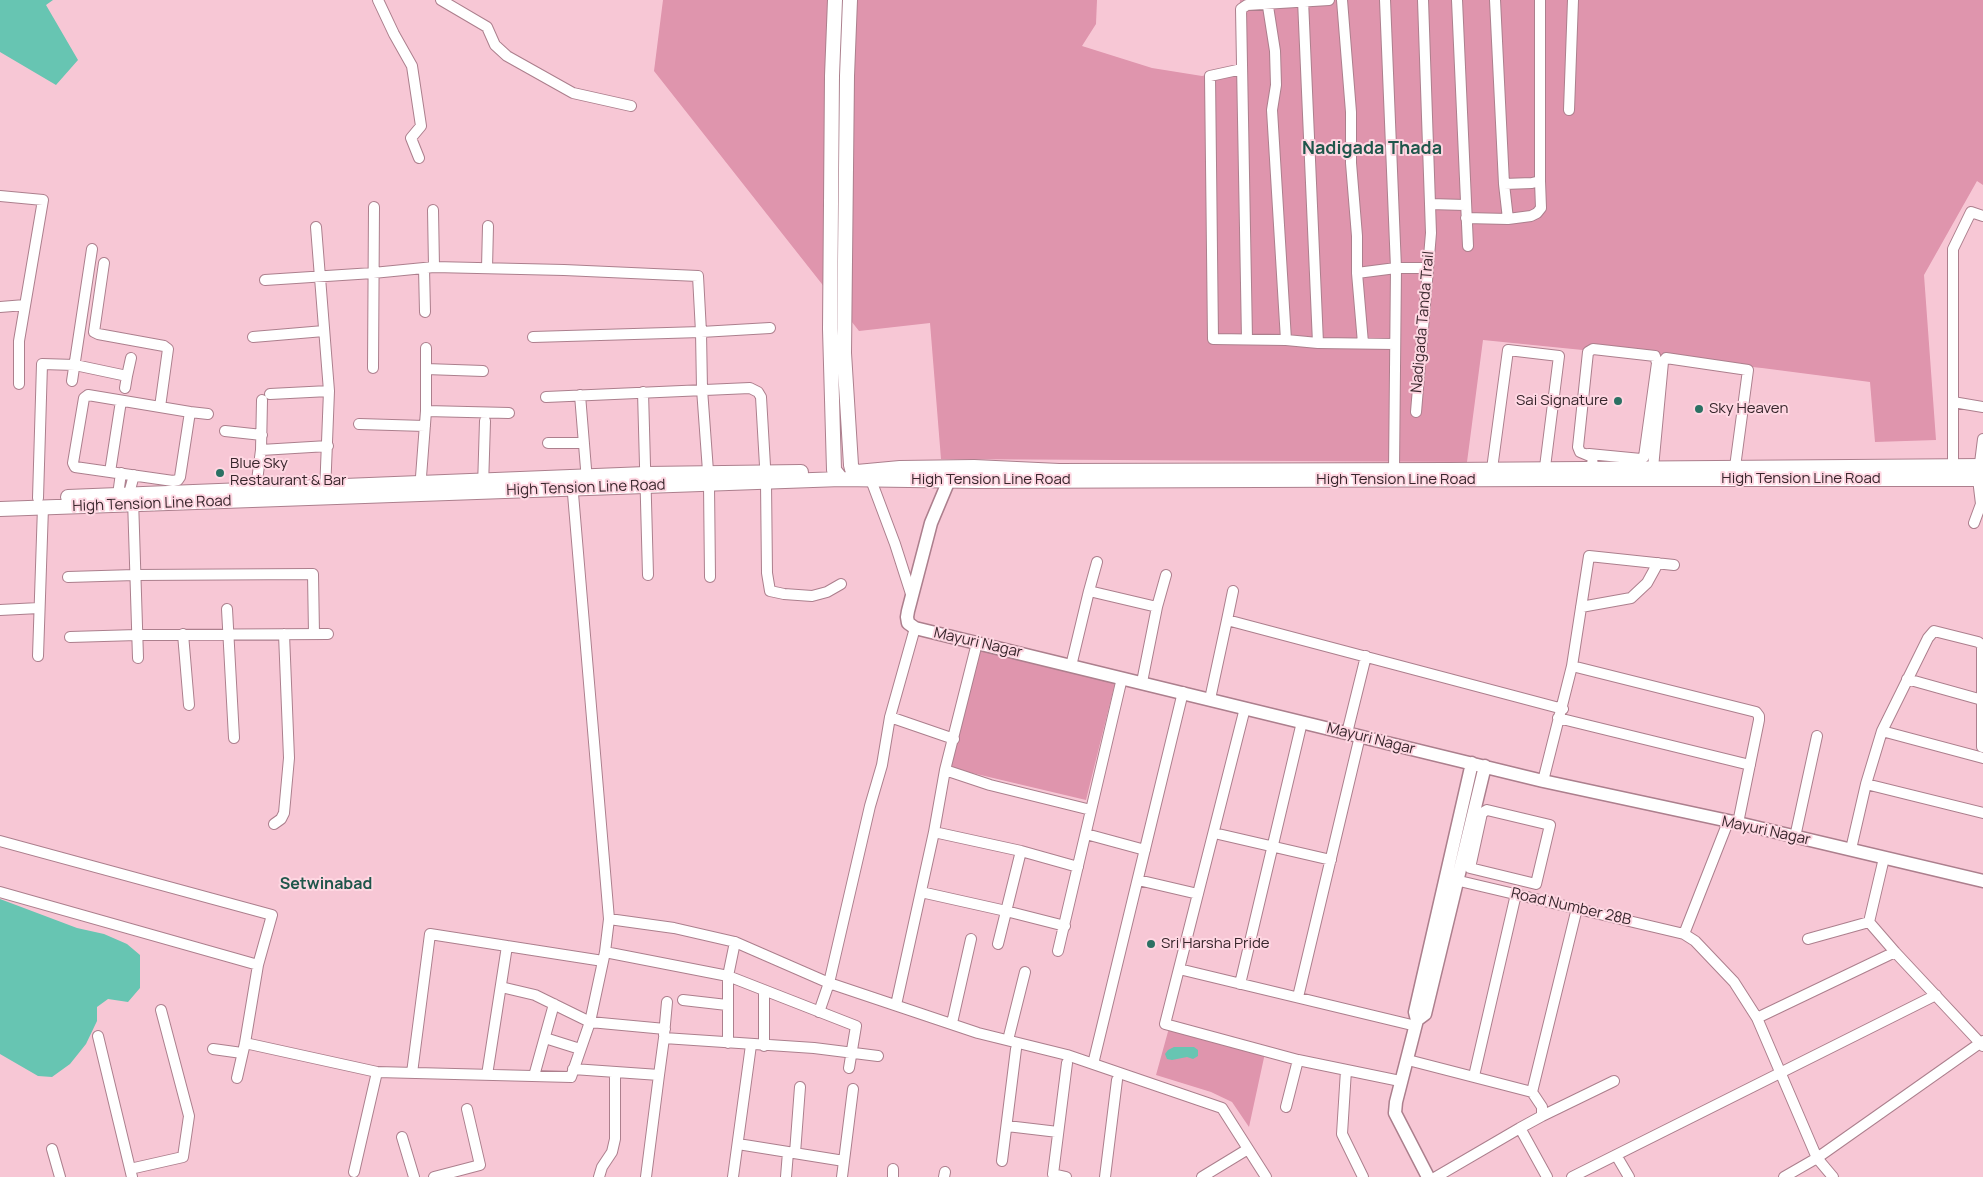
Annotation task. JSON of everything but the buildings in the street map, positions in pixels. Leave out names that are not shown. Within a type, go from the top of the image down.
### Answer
[{"type":"main road","points":[[835,0],[832,76],[830,329],[838,475]]},
{"type":"main road","points":[[850,0],[847,76],[844,353],[851,465],[852,469],[857,472],[949,473]]},
{"type":"main road","points":[[832,76],[847,76]]},
{"type":"main road","name":"High Tension Line Road","points":[[1184,475],[1492,469],[1544,474],[1635,463],[1653,468],[1952,467],[1981,473]]},
{"type":"main road","name":"High Tension Line Road","points":[[0,509],[41,503],[128,498],[838,475],[871,480],[949,473],[1059,471],[1184,475],[1981,473]]},
{"type":"main road","points":[[0,500],[41,503]]},
{"type":"street","points":[[378,0],[412,66],[421,126],[411,138],[418,158]]},
{"type":"street","points":[[441,0],[487,28],[495,45],[507,56],[573,92],[631,106]]},
{"type":"street","points":[[1247,339],[1241,10],[1247,5],[1267,2],[1329,0]]},
{"type":"street","points":[[1342,0],[1351,112],[1351,163],[1357,236],[1357,273],[1362,343]]},
{"type":"street","points":[[1385,0],[1388,116],[1396,268],[1394,470]]},
{"type":"street","name":"Nadigada Tanda Trail","points":[[1416,412],[1431,233],[1423,0]]},
{"type":"street","points":[[1457,0],[1468,246]]},
{"type":"street","points":[[1495,0],[1504,184],[1508,219]]},
{"type":"street","points":[[1466,218],[1508,219],[1531,216],[1541,208],[1540,0]]},
{"type":"street","points":[[1569,110],[1573,0]]},
{"type":"street","points":[[1303,1],[1318,343]]},
{"type":"street","points":[[1267,2],[1275,51],[1276,85],[1272,110],[1286,340]]},
{"type":"street","points":[[1242,70],[1210,76],[1213,339],[1395,344]]},
{"type":"street","points":[[1504,184],[1540,181]]},
{"type":"street","points":[[0,196],[43,200],[19,341],[18,384]]},
{"type":"street","points":[[1430,204],[1465,205]]},
{"type":"street","points":[[373,368],[374,207]]},
{"type":"street","points":[[425,312],[433,210]]},
{"type":"street","points":[[1952,467],[1953,249],[1971,212],[1983,216]]},
{"type":"street","points":[[487,268],[488,226]]},
{"type":"street","points":[[316,228],[329,391],[325,492]]},
{"type":"street","points":[[72,381],[79,324],[92,250]]},
{"type":"street","points":[[104,263],[94,332],[164,346],[168,349],[160,407]]},
{"type":"street","points":[[265,280],[429,268],[487,268],[698,276],[702,332],[702,389],[708,479],[710,577]]},
{"type":"street","points":[[1357,273],[1396,268],[1428,268]]},
{"type":"street","points":[[0,307],[25,305]]},
{"type":"street","points":[[533,336],[702,332],[770,328]]},
{"type":"street","points":[[253,337],[324,331]]},
{"type":"street","points":[[420,489],[426,411],[426,348]]},
{"type":"street","points":[[1492,469],[1508,350],[1559,356],[1544,474]]},
{"type":"street","points":[[1589,350],[1656,357],[1657,363],[1645,456],[1635,463],[1589,454],[1580,452],[1578,446],[1587,354],[1589,350]]},
{"type":"street","points":[[124,388],[131,358]]},
{"type":"street","points":[[1653,468],[1663,362],[1666,358],[1748,370],[1735,467]]},
{"type":"street","points":[[38,656],[42,364],[75,365],[127,376]]},
{"type":"street","points":[[426,369],[483,372]]},
{"type":"street","points":[[546,397],[702,389],[750,388],[758,392],[761,396],[766,478],[767,573],[770,591],[812,596],[827,592],[841,584]]},
{"type":"street","points":[[255,495],[266,397],[329,391]]},
{"type":"street","points":[[643,392],[648,575]]},
{"type":"street","points":[[580,395],[587,482]]},
{"type":"street","points":[[190,412],[178,480],[173,481],[75,467],[73,464],[85,396],[208,414]]},
{"type":"street","points":[[110,472],[121,401]]},
{"type":"street","points":[[1953,402],[1983,407]]},
{"type":"street","points":[[426,411],[509,412]]},
{"type":"street","points":[[483,486],[485,421]]},
{"type":"street","points":[[359,424],[425,426]]},
{"type":"street","points":[[225,431],[262,434]]},
{"type":"street","points":[[1974,523],[1980,504],[1983,438]]},
{"type":"street","points":[[548,443],[584,443]]},
{"type":"street","points":[[261,450],[328,446]]},
{"type":"street","points":[[1589,454],[1593,459],[1593,468]]},
{"type":"street","points":[[121,473],[128,498],[135,575],[138,658]]},
{"type":"street","name":"Mayuri Nagar","points":[[949,473],[932,523],[907,617],[908,623],[915,628],[1543,780],[1851,849],[1983,881]]},
{"type":"street","points":[[128,498],[134,475]]},
{"type":"street","points":[[871,480],[912,597]]},
{"type":"street","points":[[213,1049],[244,1048],[377,1072],[571,1077],[590,1022],[604,957],[609,919],[572,483]]},
{"type":"street","points":[[1543,780],[1572,666],[1589,556],[1674,565]]},
{"type":"street","points":[[1071,666],[1096,562]]},
{"type":"street","points":[[1581,607],[1631,598],[1647,583],[1658,563]]},
{"type":"street","points":[[68,577],[312,574],[314,634]]},
{"type":"street","points":[[1142,682],[1157,608],[1166,575]]},
{"type":"street","points":[[1089,591],[1157,608]]},
{"type":"street","points":[[1210,699],[1233,591]]},
{"type":"street","points":[[0,610],[39,608]]},
{"type":"street","points":[[228,609],[234,738]]},
{"type":"street","points":[[1227,620],[1366,656],[1560,714],[1750,765]]},
{"type":"street","points":[[819,1012],[829,982],[870,806],[882,765],[890,717],[915,628]]},
{"type":"street","points":[[1851,849],[1866,784],[1882,731],[1928,638],[1934,631],[1978,642],[1982,645],[1982,747]]},
{"type":"street","points":[[70,637],[183,634],[328,634]]},
{"type":"street","points":[[183,634],[189,705]]},
{"type":"street","points":[[274,824],[284,812],[289,758],[284,634]]},
{"type":"street","points":[[896,1006],[934,832],[945,770],[977,643]]},
{"type":"street","points":[[1347,732],[1366,656]]},
{"type":"street","points":[[1572,666],[1756,712],[1759,716],[1750,765],[1733,823],[1684,934],[1695,941],[1734,982],[1757,1018],[1782,1072],[1817,1158],[1833,1177]]},
{"type":"street","points":[[1058,951],[1122,678]]},
{"type":"street","points":[[1907,679],[1982,700]]},
{"type":"street","points":[[1093,1064],[1183,692]]},
{"type":"street","points":[[1246,708],[1165,1024],[1298,1060],[1400,1081]]},
{"type":"street","points":[[890,717],[954,739]]},
{"type":"street","points":[[1240,984],[1302,722]]},
{"type":"street","points":[[1882,731],[1983,758]]},
{"type":"street","points":[[1298,997],[1360,736]]},
{"type":"street","points":[[1795,837],[1817,736]]},
{"type":"street","points":[[1465,841],[1485,810],[1550,826],[1536,884],[1470,868],[1465,841],[1472,763]]},
{"type":"street","points":[[1428,1177],[1395,1113],[1400,1081],[1408,1060],[1416,1023],[1425,1014],[1451,879],[1465,841],[1485,766]]},
{"type":"street","points":[[945,770],[990,784],[1091,810]]},
{"type":"street","points":[[1866,784],[1983,813]]},
{"type":"street","points":[[934,832],[1078,867]]},
{"type":"street","points":[[1214,833],[1331,860]]},
{"type":"street","points":[[1086,834],[1145,850]]},
{"type":"street","points":[[0,841],[272,915],[258,965],[237,1078]]},
{"type":"street","points":[[998,944],[1021,852]]},
{"type":"street","points":[[1869,922],[1884,858]]},
{"type":"street","name":"Road Number 28B","points":[[1451,879],[1684,934]]},
{"type":"street","points":[[1138,880],[1198,894]]},
{"type":"street","points":[[0,892],[258,965]]},
{"type":"street","points":[[920,892],[1006,910],[1065,926]]},
{"type":"street","points":[[1474,1076],[1516,894]]},
{"type":"street","points":[[1532,1092],[1578,908]]},
{"type":"street","points":[[609,919],[674,928],[735,942],[829,982],[896,1006],[978,1033],[1067,1055],[1222,1108],[1266,1177]]},
{"type":"street","points":[[1808,939],[1869,922]]},
{"type":"street","points":[[1784,1177],[1817,1158],[1982,1044],[1869,922]]},
{"type":"street","points":[[412,1073],[430,934],[507,946],[604,957],[728,976],[856,1026],[849,1068]]},
{"type":"street","points":[[952,1023],[970,939]]},
{"type":"street","points":[[728,1043],[728,976],[735,942]]},
{"type":"street","points":[[487,1075],[507,946]]},
{"type":"street","points":[[1757,1018],[1895,952]]},
{"type":"street","points":[[1179,969],[1416,1023]]},
{"type":"street","points":[[1008,1040],[1025,972]]},
{"type":"street","points":[[501,987],[535,995],[590,1022],[728,1043],[851,1052],[878,1056]]},
{"type":"street","points":[[764,990],[764,1046]]},
{"type":"street","points":[[1572,1177],[1936,995]]},
{"type":"street","points":[[683,1000],[728,1005]]},
{"type":"street","points":[[646,1177],[664,1034],[666,1002]]},
{"type":"street","points":[[534,1076],[554,1004]]},
{"type":"street","points":[[98,1036],[131,1173],[183,1157],[189,1116],[161,1010]]},
{"type":"street","points":[[545,1038],[580,1049]]},
{"type":"street","points":[[733,1177],[751,1044]]},
{"type":"street","points":[[1002,1161],[1016,1049]]},
{"type":"street","points":[[1286,1107],[1298,1060]]},
{"type":"street","points":[[1408,1060],[1532,1092],[1542,1107],[1542,1116]]},
{"type":"street","points":[[1066,1063],[1053,1174],[1066,1177]]},
{"type":"street","points":[[573,1069],[659,1076]]},
{"type":"street","points":[[1346,1070],[1342,1134],[1363,1177]]},
{"type":"street","points":[[354,1172],[377,1072]]},
{"type":"street","points":[[599,1177],[602,1167],[612,1152],[615,1139],[616,1072]]},
{"type":"street","points":[[1105,1177],[1117,1080]]},
{"type":"street","points":[[1436,1177],[1542,1116],[1614,1081]]},
{"type":"street","points":[[786,1177],[792,1153],[800,1087]]},
{"type":"street","points":[[842,1177],[853,1089]]},
{"type":"street","points":[[434,1177],[480,1165],[467,1109]]},
{"type":"street","points":[[1007,1126],[1058,1132]]},
{"type":"street","points":[[1520,1128],[1547,1177]]},
{"type":"street","points":[[402,1137],[414,1177]]},
{"type":"street","points":[[738,1144],[844,1161]]},
{"type":"street","points":[[52,1149],[60,1177]]},
{"type":"street","points":[[1202,1177],[1248,1149]]},
{"type":"street","points":[[1616,1155],[1629,1177]]},
{"type":"shaded area","points":[[0,0],[53,0],[46,5],[78,60],[56,85],[0,52]]},
{"type":"shaded area","points":[[663,0],[1097,0],[1096,24],[1082,46],[1152,68],[1202,76],[1236,67],[1240,0],[1983,0],[1983,185],[1977,181],[1924,275],[1936,440],[1875,442],[1870,382],[1762,368],[1483,340],[1467,462],[941,459],[930,323],[859,331],[654,71]]},
{"type":"shaded area","points":[[980,650],[1115,683],[1086,800],[951,768]]},
{"type":"shaded area","points":[[0,899],[77,928],[104,934],[127,944],[140,955],[140,988],[128,1002],[108,999],[97,1007],[97,1021],[86,1044],[70,1064],[52,1077],[38,1076],[0,1054]]},
{"type":"shaded area","points":[[1169,1028],[1265,1053],[1249,1127],[1232,1102],[1211,1092],[1156,1075]]},
{"type":"shaded area","points":[[1174,1047],[1194,1047],[1198,1050],[1198,1056],[1193,1059],[1187,1057],[1167,1059],[1165,1054]]},
{"type":"place","name":"Sai Signature","points":[[1618,401]]},
{"type":"place","name":"Sky Heaven","points":[[1699,409]]},
{"type":"place","name":"Blue Sky Restaurant & Bar","points":[[220,473]]},
{"type":"place","name":"Sri Harsha Pride","points":[[1151,944]]},
{"type":"district","name":"Nadigada Thada","points":[[1372,149]]},
{"type":"district","name":"Setwinabad","points":[[326,885]]}]
